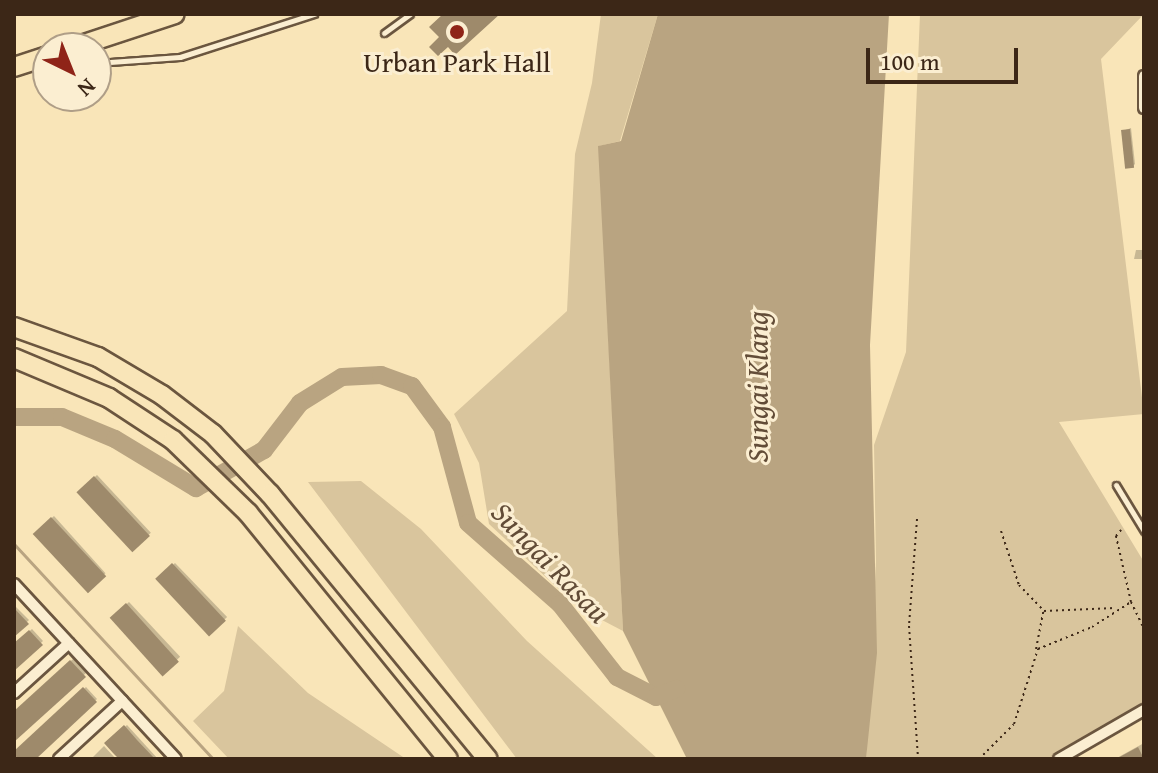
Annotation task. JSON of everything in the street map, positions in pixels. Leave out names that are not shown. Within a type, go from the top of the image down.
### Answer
[{"type":"highway","points":[[112,35],[175,14]]},
{"type":"highway","points":[[14,327],[118,368],[213,434],[270,494],[488,759]]},
{"type":"highway","points":[[14,358],[109,398],[173,440],[248,513],[448,759]]},
{"type":"street","points":[[1144,76],[1144,108]]},
{"type":"street","points":[[15,586],[176,759]]},
{"type":"street","points":[[14,693],[69,643]]},
{"type":"street","points":[[62,758],[122,701]]},
{"type":"street","points":[[1059,759],[1144,710]]},
{"type":"lane","points":[[112,62],[180,57],[314,14]]},
{"type":"lane","points":[[384,33],[410,14]]},
{"type":"lane","points":[[1116,485],[1144,531]]},
{"type":"path","points":[[917,519],[909,626],[918,759]]},
{"type":"path","points":[[1121,530],[1116,536],[1131,602],[1144,629]]},
{"type":"path","points":[[1001,531],[1019,585],[1044,611]]},
{"type":"path","points":[[1036,650],[1092,627],[1116,608],[1131,602]]},
{"type":"path","points":[[1044,611],[1105,604],[1116,608]]},
{"type":"path","points":[[979,759],[1014,724],[1044,611]]},
{"type":"shaded area","points":[[601,14],[658,14],[620,141],[599,146],[623,631],[579,608],[489,524],[479,463],[454,414],[567,311],[575,154],[592,83]]},
{"type":"shaded area","points":[[920,14],[1144,14],[1101,59],[1144,414],[1059,422],[1144,562],[1144,711],[1063,759],[866,759],[876,562],[874,445],[906,352]]},
{"type":"shaded area","points":[[361,481],[421,529],[527,641],[658,759],[517,759],[308,482]]},
{"type":"shaded area","points":[[238,626],[308,693],[406,759],[229,759],[193,721],[224,691]]},
{"type":"water","name":"Sungai Klang","points":[[658,14],[889,14],[870,345],[877,653],[866,759],[687,759],[623,631],[598,146],[621,141]]},
{"type":"building","name":"Urban Park Hall","points":[[443,14],[500,14],[455,55],[448,47],[438,56],[429,47],[439,37],[429,27]]},
{"type":"building","points":[[1130,129],[1134,168],[1125,169],[1121,130]]},
{"type":"building","points":[[94,476],[150,536],[132,552],[76,492]]},
{"type":"building","points":[[51,517],[106,576],[88,593],[33,534]]},
{"type":"building","points":[[172,563],[226,621],[209,636],[155,579]]},
{"type":"building","points":[[126,603],[179,662],[163,676],[110,618]]},
{"type":"building","points":[[14,608],[29,624],[14,637]]},
{"type":"building","points":[[29,630],[43,645],[14,671],[14,643]]},
{"type":"building","points":[[70,660],[86,677],[14,742],[14,711]]},
{"type":"building","points":[[83,687],[97,702],[36,759],[17,759],[14,751]]},
{"type":"building","points":[[124,725],[155,759],[119,759],[113,753],[104,743]]},
{"type":"building","points":[[1138,747],[1144,759],[1116,759]]},
{"type":"waterway","name":"Sungai Rasau","points":[[14,417],[62,417],[115,439],[196,488],[264,450],[300,403],[342,377],[381,375],[412,386],[442,427],[468,523],[560,604],[617,677],[656,697],[676,689]]},
{"type":"waterway","points":[[14,424],[18,420]]},
{"type":"waterway","points":[[14,544],[213,759]]},
{"type":"place","name":"Urban Park Hall","points":[[457,32]]}]
